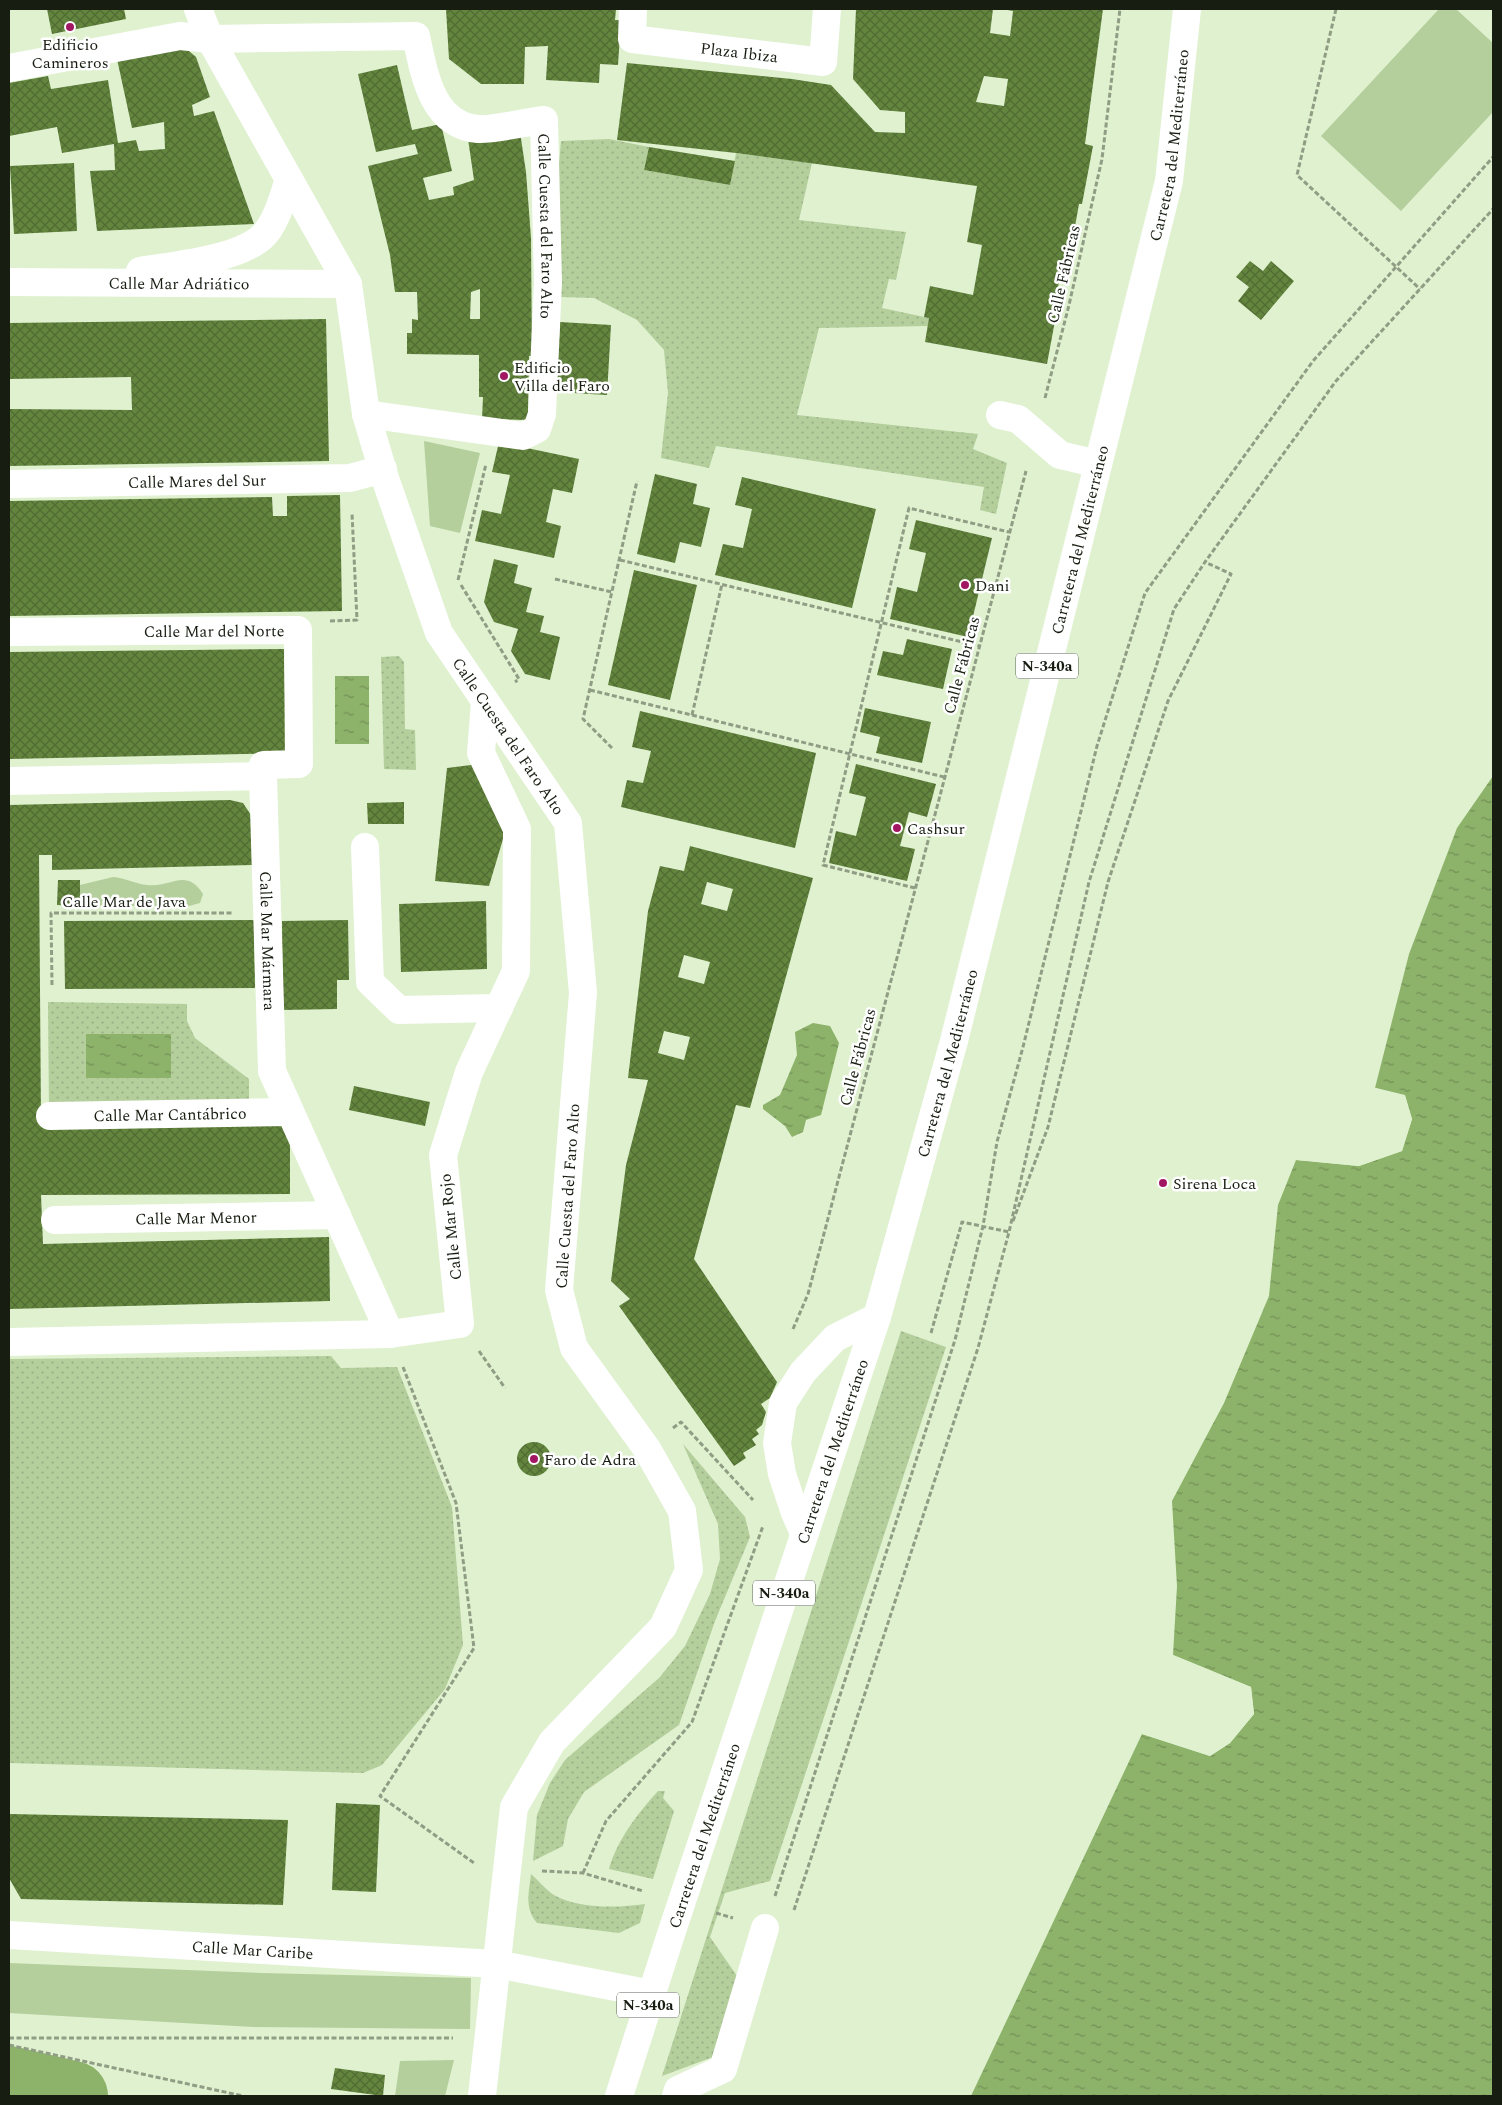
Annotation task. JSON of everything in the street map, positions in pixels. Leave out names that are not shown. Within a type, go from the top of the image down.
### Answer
[{"type":"main road","name":"Calle Cuesta del Faro Alto","points":[[198,9],[210,38],[348,284],[366,414],[439,633],[568,824],[583,993],[558,1290],[574,1348],[647,1448],[682,1511],[689,1570],[663,1627],[552,1742],[514,1807],[482,2096]]},
{"type":"main road","name":"Plaza Ibiza","points":[[633,9],[632,39],[823,62],[827,9]]},
{"type":"main road","name":"Carretera del Mediterráneo","points":[[622,2086],[692,1870],[877,1317],[954,1040],[1169,182],[1187,9]]},
{"type":"main road","points":[[9,68],[180,36],[210,38]]},
{"type":"main road","name":"Calle Cuesta del Faro Alto","points":[[210,38],[416,36],[428,89],[442,111],[461,124],[478,129],[544,120],[548,282],[542,414],[537,429],[523,436],[366,414]]},
{"type":"main road","points":[[80,283],[234,253],[262,237],[278,213],[289,179]]},
{"type":"main road","name":"Calle Mar Adriático","points":[[9,282],[348,284]]},
{"type":"main road","points":[[1000,415],[1018,419],[1060,455],[1098,464]]},
{"type":"main road","name":"Calle Mares del Sur","points":[[9,484],[350,478],[383,469]]},
{"type":"main road","name":"Calle Mar del Norte","points":[[9,632],[298,630],[299,764],[263,765],[263,776]]},
{"type":"main road","name":"Calle Mar Rojo","points":[[460,1324],[443,1155],[469,1072],[516,971],[517,829],[481,753],[485,700]]},
{"type":"main road","points":[[9,781],[263,776]]},
{"type":"main road","name":"Calle Mar Mármara","points":[[263,776],[272,1071],[390,1334]]},
{"type":"main road","points":[[365,847],[370,982],[399,1010],[499,1008]]},
{"type":"main road","name":"Calle Mar Cantábrico","points":[[50,1116],[290,1112]]},
{"type":"main road","name":"Calle Mar Menor","points":[[55,1220],[336,1215]]},
{"type":"main road","points":[[804,1533],[782,1474],[777,1443],[783,1403],[803,1372],[835,1338],[877,1317]]},
{"type":"main road","points":[[9,1342],[390,1334],[460,1324]]},
{"type":"main road","points":[[676,2096],[678,2090],[723,2069],[765,1928]]},
{"type":"main road","name":"Calle Mar Caribe","points":[[9,1935],[496,1964],[652,1994]]},
{"type":"path","name":"Calle Fábricas","points":[[808,1294],[1069,305],[1102,159],[1120,9]]},
{"type":"path","points":[[1336,9],[1297,175],[1420,289]]},
{"type":"path","points":[[765,1928],[955,1340],[982,1226],[997,1142],[1024,1047],[1098,746],[1145,593],[1313,361],[1493,158]]},
{"type":"path","points":[[792,1915],[975,1357],[1009,1232],[1089,882],[1174,609],[1205,562],[1336,381],[1493,209]]},
{"type":"path","points":[[485,700],[520,680],[458,580],[494,432]]},
{"type":"path","points":[[340,620],[357,620],[350,478]]},
{"type":"path","points":[[612,748],[583,719],[637,481]]},
{"type":"path","points":[[915,888],[823,865],[909,508],[1009,532]]},
{"type":"path","points":[[620,560],[979,646]]},
{"type":"path","points":[[1009,1232],[1048,1127],[1108,882],[1168,700],[1231,574],[1205,562]]},
{"type":"path","points":[[555,579],[612,592]]},
{"type":"path","points":[[692,715],[722,584]]},
{"type":"path","points":[[590,690],[944,777]]},
{"type":"path","name":"Calle Mar de Java","points":[[52,985],[51,914],[268,913]]},
{"type":"path","points":[[931,1333],[962,1222],[1009,1232]]},
{"type":"path","points":[[460,1324],[505,1388]]},
{"type":"path","points":[[390,1334],[456,1503],[474,1648],[380,1796],[476,1865]]},
{"type":"path","points":[[681,1422],[737,1483]]},
{"type":"path","points":[[584,1873],[606,1821],[692,1722],[763,1525]]},
{"type":"path","points":[[533,1870],[584,1873],[643,1891]]},
{"type":"path","points":[[9,2038],[488,2038]]},
{"type":"path","points":[[9,2045],[243,2096]]},
{"type":"shaded area","points":[[1439,9],[1456,9],[1493,43],[1493,112],[1401,211],[1321,136]]},
{"type":"shaded area","points":[[609,139],[649,147],[644,170],[730,185],[736,153],[812,163],[799,220],[906,232],[896,280],[889,279],[882,308],[929,318],[928,326],[819,328],[797,415],[978,434],[973,449],[1007,463],[996,514],[980,510],[984,487],[716,446],[709,468],[661,458],[668,393],[664,350],[637,320],[594,298],[560,297],[554,222],[561,141]]},
{"type":"shaded area","points":[[424,441],[480,453],[460,533],[430,526]]},
{"type":"shaded area","points":[[399,656],[404,662],[405,729],[415,730],[416,770],[384,769],[381,657]]},
{"type":"shaded area","points":[[113,877],[147,885],[184,880],[197,886],[203,894],[200,903],[189,906],[80,906],[80,885]]},
{"type":"shaded area","points":[[48,1002],[187,1004],[187,1021],[195,1038],[249,1079],[249,1107],[49,1109]]},
{"type":"shaded area","points":[[901,1331],[946,1347],[770,1881],[725,1893],[710,1937],[737,1976],[713,2057],[662,2076]]},
{"type":"shaded area","points":[[331,1356],[341,1368],[397,1367],[452,1507],[463,1645],[445,1689],[382,1765],[363,1773],[9,1763],[9,1359]]},
{"type":"shaded area","points":[[683,1444],[745,1517],[750,1537],[715,1621],[679,1725],[584,1792],[568,1819],[563,1846],[533,1861],[537,1815],[550,1783],[565,1760],[659,1678],[685,1646],[710,1594],[720,1559],[718,1524]]},
{"type":"shaded area","points":[[658,1791],[665,1791],[663,1798],[674,1811],[653,1879],[609,1869],[617,1848],[629,1827]]},
{"type":"shaded area","points":[[531,1874],[554,1895],[575,1903],[611,1907],[645,1904],[640,1923],[619,1933],[537,1923],[530,1912],[529,1906]]},
{"type":"shaded area","points":[[9,1963],[261,1973],[471,1978],[470,2029],[253,2027],[9,2013]]},
{"type":"shaded area","points":[[454,2060],[445,2096],[395,2096],[400,2061]]},
{"type":"water","points":[[335,676],[369,676],[369,744],[335,744]]},
{"type":"water","points":[[1493,776],[1493,2096],[971,2096],[1142,1734],[1210,1756],[1230,1743],[1254,1714],[1251,1687],[1173,1655],[1177,1586],[1172,1501],[1224,1403],[1269,1296],[1278,1205],[1296,1160],[1359,1166],[1402,1151],[1412,1119],[1405,1096],[1375,1088],[1409,954],[1457,828]]},
{"type":"water","points":[[813,1023],[830,1026],[839,1043],[821,1115],[806,1120],[803,1132],[792,1137],[785,1126],[763,1109],[763,1105],[780,1095],[797,1055],[795,1032]]},
{"type":"water","points":[[86,1034],[171,1034],[171,1078],[86,1078]]},
{"type":"pier","points":[[1372,1087],[1405,1095],[1412,1119],[1402,1151],[1359,1166],[1296,1160],[1298,1158],[1359,1163],[1400,1149],[1409,1119],[1403,1098],[1374,1090]]},
{"type":"pier","points":[[1173,1655],[1251,1687],[1254,1714],[1230,1743],[1210,1756],[1142,1734],[1143,1732],[1209,1753],[1229,1741],[1251,1714],[1249,1689],[1172,1658]]},
{"type":"building","name":"Edificio Camineros","points":[[47,9],[124,9],[126,19],[52,34]]},
{"type":"building","points":[[446,9],[616,9],[615,20],[621,20],[618,65],[600,64],[599,83],[546,80],[548,46],[525,47],[524,84],[481,84],[449,59]]},
{"type":"building","points":[[856,9],[993,9],[990,33],[1010,36],[1013,11],[1002,9],[1103,9],[1085,144],[1093,146],[1082,204],[1079,204],[1069,260],[1063,259],[1054,310],[1057,310],[1047,364],[925,342],[929,318],[924,317],[930,286],[973,295],[982,245],[967,242],[977,186],[736,153],[617,140],[627,63],[792,79],[831,85],[875,132],[905,133],[905,112],[880,110],[853,79]],"holes":[[[984,76],[1008,79],[1004,106],[976,102]]]},
{"type":"building","points":[[183,46],[196,57],[210,97],[192,105],[194,116],[214,111],[254,224],[97,231],[90,171],[115,170],[114,144],[62,153],[57,127],[9,136],[9,83],[48,76],[51,89],[108,80],[118,143],[136,140],[139,151],[165,149],[164,122],[132,128],[117,59]]},
{"type":"building","points":[[397,65],[412,130],[441,124],[452,171],[423,178],[429,200],[454,195],[453,187],[474,180],[468,139],[520,132],[526,172],[531,238],[532,356],[529,356],[528,420],[482,419],[483,397],[479,397],[479,355],[407,354],[407,333],[412,333],[412,319],[418,320],[417,292],[395,292],[390,255],[368,166],[418,154],[415,144],[376,152],[358,74]],"holes":[[[480,289],[480,319],[470,319],[471,292]]]},
{"type":"building","points":[[649,147],[735,161],[730,185],[644,170]]},
{"type":"building","points":[[74,163],[77,231],[14,234],[10,166]]},
{"type":"building","points":[[1250,261],[1263,271],[1271,261],[1294,281],[1261,320],[1238,301],[1249,287],[1236,277]]},
{"type":"building","points":[[326,319],[329,461],[9,466],[9,409],[132,410],[131,377],[9,379],[9,323]]},
{"type":"building","points":[[560,322],[611,325],[607,395],[556,392]]},
{"type":"building","points":[[499,442],[579,459],[572,493],[553,489],[546,522],[561,526],[554,558],[475,541],[482,510],[501,514],[510,475],[492,472]]},
{"type":"building","points":[[655,474],[697,484],[693,504],[710,508],[701,547],[680,542],[675,563],[637,554]]},
{"type":"building","points":[[742,477],[876,509],[852,608],[715,575],[723,544],[743,548],[752,509],[735,505]]},
{"type":"building","points":[[340,495],[342,611],[9,616],[9,501],[272,497],[273,516],[287,516],[287,496]]},
{"type":"building","points":[[916,520],[992,538],[968,637],[890,619],[897,587],[917,592],[926,553],[909,549]]},
{"type":"building","points":[[494,559],[518,565],[514,583],[532,588],[526,612],[544,616],[540,632],[560,637],[550,680],[525,674],[511,651],[518,629],[494,622],[484,602]]},
{"type":"building","points":[[634,570],[697,585],[670,700],[608,685]]},
{"type":"building","points":[[907,639],[952,649],[943,689],[877,675],[883,651],[903,655]]},
{"type":"building","points":[[284,649],[286,753],[9,759],[9,652]]},
{"type":"building","points":[[865,708],[931,722],[922,763],[876,753],[880,737],[860,732]]},
{"type":"building","points":[[640,711],[816,753],[795,848],[621,807],[627,780],[643,783],[651,751],[632,747]]},
{"type":"building","points":[[479,764],[506,829],[489,886],[435,881],[447,768]]},
{"type":"building","points":[[856,764],[936,784],[927,817],[909,812],[900,846],[915,849],[907,881],[829,863],[836,831],[856,836],[866,797],[849,793]]},
{"type":"building","points":[[230,800],[243,803],[251,815],[252,865],[52,870],[52,855],[39,855],[41,1122],[290,1122],[290,1194],[41,1195],[43,1244],[329,1237],[330,1301],[9,1309],[9,805]]},
{"type":"building","points":[[404,802],[404,824],[368,824],[367,803]]},
{"type":"building","points":[[690,846],[813,878],[750,1108],[736,1105],[694,1259],[777,1382],[770,1398],[761,1404],[766,1412],[762,1425],[756,1430],[759,1434],[752,1439],[756,1445],[743,1453],[746,1458],[734,1466],[619,1306],[630,1299],[611,1281],[626,1165],[648,1080],[628,1078],[648,911],[660,866],[684,871]],"holes":[[[707,882],[733,889],[727,911],[701,904]],[[684,955],[710,962],[704,984],[678,977]],[[664,1031],[690,1037],[684,1060],[658,1053]]]},
{"type":"building","points":[[58,880],[80,880],[80,906],[57,905]]},
{"type":"building","points":[[486,901],[487,969],[401,972],[399,904]]},
{"type":"building","points":[[254,920],[255,988],[65,989],[64,921]]},
{"type":"building","points":[[348,920],[349,980],[337,980],[337,1009],[283,1010],[282,921]]},
{"type":"building","points":[[354,1086],[430,1102],[425,1126],[349,1110]]},
{"type":"building","name":"Faro de Adra","points":[[534,1442],[546,1447],[551,1459],[546,1471],[534,1476],[522,1471],[517,1459],[522,1447]]},
{"type":"building","points":[[336,1803],[380,1805],[376,1892],[332,1890]]},
{"type":"building","points":[[10,1814],[288,1820],[283,1905],[21,1899],[9,1878]]},
{"type":"building","points":[[335,2068],[385,2075],[383,2096],[331,2089]]},
{"type":"waterway","points":[[9,2081],[73,2096]]},
{"type":"place","name":"Edificio Camineros","points":[[70,27]]},
{"type":"place","name":"Edificio Villa del Faro","points":[[504,376]]},
{"type":"place","name":"Dani","points":[[965,585]]},
{"type":"place","name":"Cashsur","points":[[897,828]]},
{"type":"place","name":"Sirena Loca","points":[[1163,1183]]},
{"type":"place","name":"Faro de Adra","points":[[534,1459]]}]
